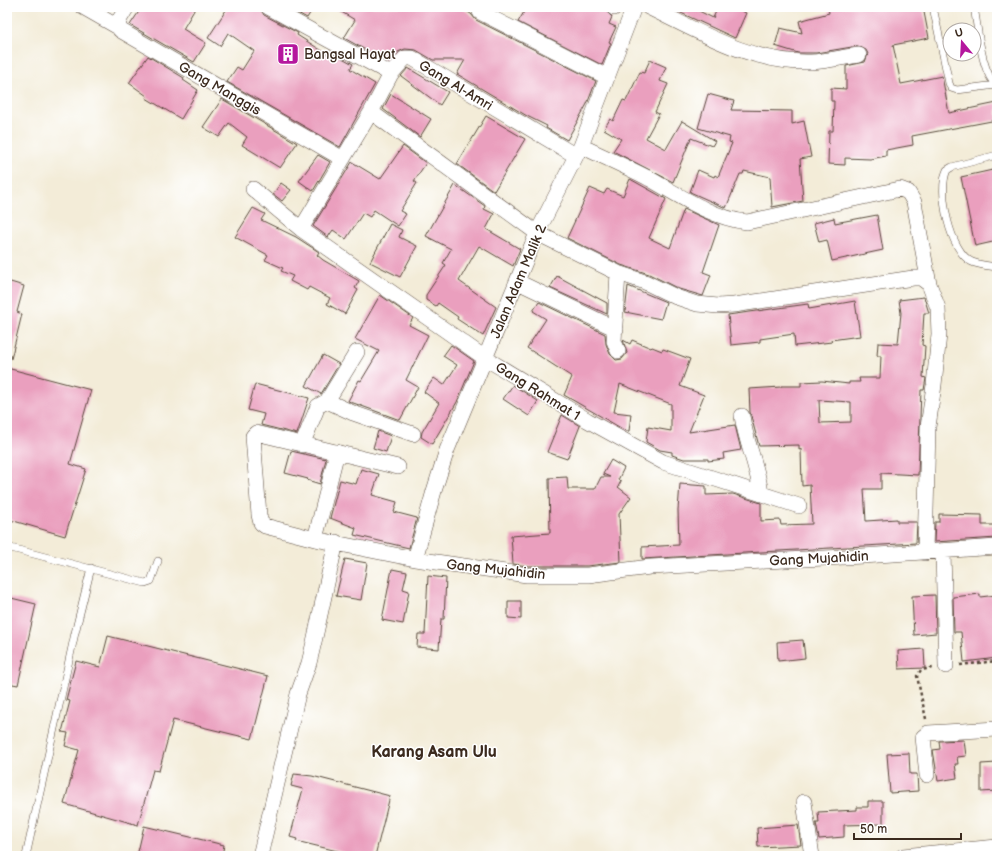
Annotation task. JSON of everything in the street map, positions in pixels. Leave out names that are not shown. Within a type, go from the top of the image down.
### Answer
[{"type":"street","name":"Gang Manggis","points":[[83,7],[343,159]]},
{"type":"street","points":[[118,27],[118,22],[127,7]]},
{"type":"street","points":[[268,7],[391,74]]},
{"type":"street","points":[[648,7],[726,44],[766,57],[809,62],[859,55]]},
{"type":"street","name":"Jalan Adam Malik 2","points":[[415,559],[447,450],[518,282],[537,233],[578,151],[607,77],[622,9]]},
{"type":"street","points":[[480,12],[607,77]]},
{"type":"street","name":"Gang Al-Amri","points":[[301,229],[371,112],[391,74],[405,58],[412,58],[578,151],[637,172],[715,214],[732,220],[747,222],[900,189],[908,192],[914,202],[929,284],[938,308],[939,334],[928,427],[925,553]]},
{"type":"street","points":[[371,112],[537,233],[618,272],[645,282],[676,297],[697,304],[718,306],[913,278],[921,278],[929,284]]},
{"type":"street","name":"Gang Rahmat 1","points":[[253,189],[301,229],[485,358],[587,420],[663,462],[799,506]]},
{"type":"street","points":[[618,272],[616,329],[614,341],[618,351]]},
{"type":"street","points":[[518,282],[616,329]]},
{"type":"street","points":[[302,445],[318,406],[327,401],[357,352]]},
{"type":"street","points":[[327,401],[353,413],[413,434]]},
{"type":"street","points":[[742,416],[747,444],[758,473],[761,494]]},
{"type":"street","name":"Gang Mujahidin","points":[[398,467],[256,433],[252,436],[259,515],[265,526],[315,539],[415,559],[527,575],[580,575],[650,567],[943,552],[997,547]]},
{"type":"street","points":[[315,539],[337,452]]},
{"type":"street","points":[[260,856],[298,694],[313,649],[336,542]]},
{"type":"street","points":[[943,552],[946,666]]},
{"type":"street","points":[[927,775],[923,737],[928,734],[997,729]]},
{"type":"street","points":[[804,802],[812,856]]},
{"type":"street","points":[[903,856],[997,847]]},
{"type":"lane","points":[[933,7],[951,88],[957,90],[997,86]]},
{"type":"lane","points":[[974,7],[982,53],[990,80],[997,86]]},
{"type":"lane","points":[[997,154],[952,167],[947,170],[943,183],[945,207],[961,253],[972,262],[997,267]]},
{"type":"lane","points":[[7,547],[145,583],[151,581],[158,561]]},
{"type":"lane","points":[[26,856],[75,633],[91,568]]},
{"type":"path","points":[[928,734],[917,676],[922,670],[997,661]]},
{"type":"building","points":[[142,7],[196,7],[183,29],[206,43],[194,62],[130,25]]},
{"type":"building","points":[[228,7],[259,7],[264,15],[298,33],[297,35],[327,54],[332,57],[335,54],[353,64],[350,69],[375,84],[340,147],[227,82],[237,67],[242,70],[254,51],[228,33],[220,46],[208,38]]},
{"type":"building","points":[[287,7],[314,7],[307,18]]},
{"type":"building","points":[[333,7],[460,7],[471,14],[476,20],[596,81],[587,104],[567,140],[546,128],[547,126],[527,116],[457,74],[465,60],[433,60],[416,50],[405,49],[398,52],[389,63],[344,38],[355,20]]},
{"type":"building","points":[[527,7],[600,7],[604,9],[612,17],[609,24],[616,27],[609,42],[611,43],[602,65],[518,22]]},
{"type":"building","points":[[668,7],[691,7],[713,18],[718,7],[733,7],[746,13],[735,38]]},
{"type":"building","points":[[828,7],[923,7],[929,38],[893,45],[901,84],[942,76],[949,113],[997,103],[997,120],[912,136],[913,145],[886,150],[886,156],[870,159],[845,158],[845,165],[828,164],[829,131],[833,131],[834,101],[831,101],[831,88],[846,89],[846,66],[865,62],[868,54],[866,50],[858,46],[816,53],[798,53],[775,46],[780,28],[802,33],[799,21],[829,13]]},
{"type":"building","points":[[148,56],[184,78],[183,80],[198,90],[181,119],[146,98],[147,96],[129,83]]},
{"type":"building","points":[[650,60],[666,67],[660,81],[668,84],[655,112],[659,114],[646,138],[666,149],[682,121],[715,141],[712,146],[691,138],[673,182],[613,151],[621,139],[604,129],[610,119],[613,121],[623,100],[626,101],[640,72],[644,73]]},
{"type":"building","points":[[408,68],[448,92],[440,105],[401,76]]},
{"type":"building","points":[[391,94],[431,119],[420,137],[383,109]]},
{"type":"building","points":[[708,94],[734,101],[731,110],[792,111],[792,124],[804,121],[811,157],[800,159],[803,201],[772,207],[770,177],[744,171],[743,174],[740,174],[726,208],[690,192],[698,170],[714,177],[715,175],[718,177],[732,143],[729,142],[730,137],[698,128]]},
{"type":"building","points":[[222,99],[297,143],[280,168],[242,145],[247,137],[229,123],[219,137],[203,127]]},
{"type":"building","points":[[486,116],[525,139],[494,191],[457,164]]},
{"type":"building","points":[[403,146],[426,163],[414,181],[417,183],[400,211],[406,214],[398,226],[374,210],[370,217],[363,213],[346,239],[333,230],[328,237],[313,226],[352,162],[380,179]]},
{"type":"building","points":[[318,155],[330,162],[313,191],[299,181]]},
{"type":"building","points":[[997,169],[997,241],[975,246],[961,177]]},
{"type":"building","points":[[630,179],[666,199],[649,238],[670,248],[684,209],[719,225],[703,272],[711,275],[703,296],[679,289],[649,274],[621,265],[567,238],[590,188],[604,194],[607,189],[623,196]]},
{"type":"building","points":[[281,183],[291,190],[282,201],[273,194]]},
{"type":"building","points":[[455,185],[485,206],[484,209],[494,214],[486,229],[520,249],[513,266],[479,246],[459,281],[496,307],[483,336],[457,319],[458,317],[438,303],[436,306],[426,300],[426,295],[446,265],[443,263],[451,249],[426,236]]},
{"type":"building","points":[[253,208],[265,214],[261,220],[296,237],[319,252],[317,255],[323,260],[359,281],[355,288],[358,290],[345,314],[327,304],[330,298],[309,287],[307,290],[290,281],[293,276],[281,271],[283,268],[265,260],[268,255],[235,237]]},
{"type":"building","points":[[877,215],[883,250],[832,261],[827,240],[819,242],[814,223],[834,218],[835,223]]},
{"type":"building","points":[[390,224],[402,230],[399,237],[417,246],[400,277],[370,262]]},
{"type":"building","points":[[557,276],[607,303],[607,314],[550,288]]},
{"type":"building","points":[[7,281],[24,286],[17,312],[22,314],[11,359],[7,358]]},
{"type":"building","points":[[628,286],[666,302],[661,319],[625,312]]},
{"type":"building","points":[[380,295],[413,318],[409,325],[428,335],[406,380],[418,387],[400,420],[348,401],[359,380],[361,381],[379,351],[355,339]]},
{"type":"building","points":[[924,297],[929,313],[924,313],[922,345],[925,346],[923,377],[926,378],[924,390],[921,390],[918,475],[881,473],[881,489],[864,489],[866,521],[897,519],[897,522],[917,522],[916,543],[642,559],[642,547],[679,545],[678,510],[680,484],[706,486],[706,495],[733,494],[761,503],[761,521],[780,520],[781,525],[812,524],[810,485],[802,486],[801,449],[799,450],[799,445],[759,446],[750,412],[749,389],[801,386],[801,382],[822,381],[849,384],[849,382],[860,382],[859,378],[880,378],[881,356],[877,356],[878,343],[898,344],[901,313],[899,300]],"holes":[[[819,400],[851,402],[851,422],[820,423]]]},
{"type":"building","points":[[855,301],[860,336],[831,340],[832,342],[795,346],[794,334],[760,339],[760,342],[731,345],[728,315],[808,304],[809,309]]},
{"type":"building","points":[[539,302],[605,334],[606,344],[610,354],[616,360],[622,359],[627,353],[623,340],[630,344],[632,340],[651,348],[652,347],[662,351],[663,349],[690,359],[680,386],[704,395],[689,432],[735,425],[741,450],[723,453],[724,459],[708,461],[708,459],[684,459],[672,455],[672,452],[660,450],[646,442],[648,427],[671,431],[671,404],[620,384],[614,412],[631,414],[629,431],[626,431],[564,395],[572,377],[527,348],[546,319],[533,311]]},
{"type":"building","points":[[451,345],[474,361],[457,402],[432,444],[421,437],[422,432],[439,403],[424,392],[434,378],[444,385],[457,365],[443,356]]},
{"type":"building","points":[[323,355],[339,364],[321,394],[306,386]]},
{"type":"building","points":[[7,368],[91,390],[70,464],[86,469],[65,536],[7,519]]},
{"type":"building","points":[[255,384],[309,398],[297,434],[261,425],[264,414],[248,410]]},
{"type":"building","points":[[513,385],[538,401],[529,416],[503,399]]},
{"type":"building","points":[[562,415],[580,426],[567,459],[547,452]]},
{"type":"building","points":[[378,431],[391,436],[386,452],[373,448]]},
{"type":"building","points":[[291,451],[326,459],[320,484],[285,473]]},
{"type":"building","points":[[611,460],[624,468],[618,480],[621,481],[618,487],[631,497],[619,514],[621,562],[587,566],[528,566],[513,564],[511,536],[550,533],[549,478],[567,477],[568,489],[595,489],[601,477],[610,477],[603,474]]},
{"type":"building","points":[[361,469],[379,474],[372,495],[397,502],[394,512],[417,518],[409,548],[354,535],[356,528],[330,518],[340,480],[356,484]]},
{"type":"building","points":[[939,514],[982,515],[982,525],[997,525],[997,538],[934,542],[935,522],[939,522]]},
{"type":"building","points":[[345,559],[367,563],[361,600],[336,596]]},
{"type":"building","points":[[392,569],[407,572],[403,589],[409,591],[403,624],[382,620]]},
{"type":"building","points":[[428,576],[446,578],[444,619],[441,619],[439,649],[417,647],[418,634],[425,634]]},
{"type":"building","points":[[980,594],[980,597],[997,595],[997,658],[964,662],[961,632],[954,632],[953,597]]},
{"type":"building","points":[[935,595],[936,633],[914,635],[912,596]]},
{"type":"building","points":[[7,597],[36,604],[18,685],[7,683]]},
{"type":"building","points":[[508,601],[521,601],[521,619],[508,618]]},
{"type":"building","points":[[108,636],[268,676],[252,739],[173,720],[159,771],[153,770],[138,825],[64,804],[79,750],[65,746],[68,733],[62,732],[70,701],[66,700],[76,661],[100,667]]},
{"type":"building","points":[[803,640],[805,658],[778,661],[777,642]]},
{"type":"building","points":[[924,649],[925,668],[899,669],[898,651]]},
{"type":"building","points":[[964,740],[966,756],[957,757],[958,764],[955,764],[957,778],[938,781],[933,750],[940,749],[939,741]]},
{"type":"building","points":[[909,753],[910,774],[917,774],[918,791],[890,793],[887,754]]},
{"type":"building","points":[[997,763],[997,791],[981,792],[981,764]]},
{"type":"building","points":[[294,774],[312,776],[390,796],[375,856],[358,856],[296,841],[297,839],[290,837],[303,789],[291,786]]},
{"type":"building","points":[[868,801],[883,801],[883,824],[844,825],[844,837],[819,839],[816,823],[819,823],[818,812],[857,810],[857,807],[868,807]]},
{"type":"building","points":[[798,825],[801,845],[758,847],[757,828]]},
{"type":"building","points":[[144,826],[224,845],[222,856],[137,856]]},
{"type":"place","name":"Bangsal Hayat","points":[[288,54]]},
{"type":"district","name":"Karang Asam Ulu","points":[[434,751]]}]
